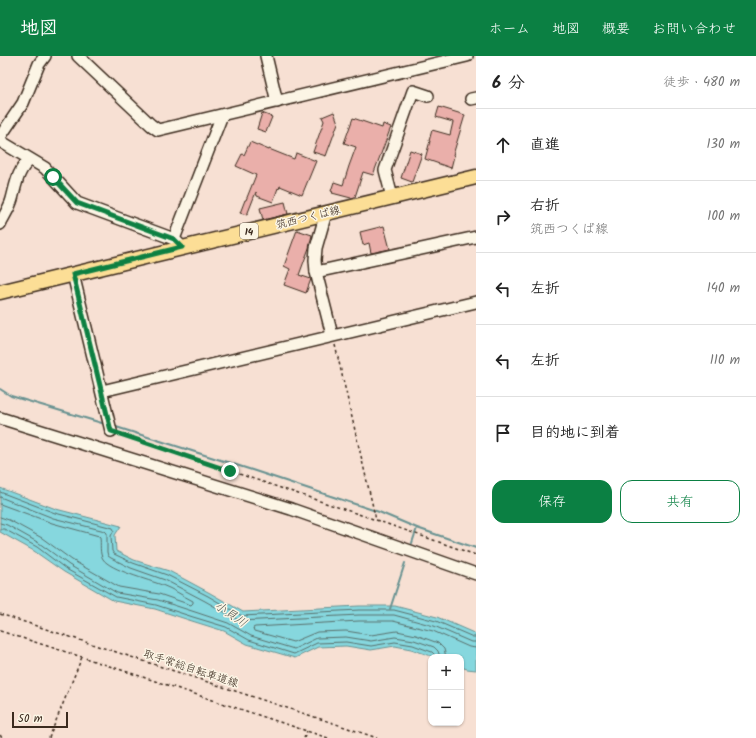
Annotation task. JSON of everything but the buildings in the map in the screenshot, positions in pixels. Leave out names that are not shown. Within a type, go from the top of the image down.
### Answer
[{"type":"main road","name":"筑西つくば線","points":[[0,292],[73,274],[178,243],[326,213],[476,177]]},
{"type":"street","points":[[0,137],[23,103],[39,64],[45,56]]},
{"type":"street","points":[[78,56],[150,125],[158,130],[467,56]]},
{"type":"street","points":[[266,56],[277,102]]},
{"type":"street","points":[[392,197],[385,170],[413,91],[428,96]]},
{"type":"street","points":[[0,141],[45,168],[77,203],[178,243],[222,115]]},
{"type":"street","points":[[0,224],[12,200],[20,173],[25,164],[30,160]]},
{"type":"street","points":[[326,213],[316,248],[315,260],[316,272],[332,335]]},
{"type":"street","points":[[316,272],[476,237]]},
{"type":"street","points":[[73,274],[110,427]]},
{"type":"street","points":[[102,391],[332,335],[476,302]]},
{"type":"street","points":[[0,418],[291,509],[476,574]]},
{"type":"path","points":[[332,335],[376,520]]},
{"type":"path","points":[[110,427],[476,555]]},
{"type":"path","name":"取手常総自転車道線","points":[[0,614],[377,738]]},
{"type":"path","points":[[0,631],[328,738]]},
{"type":"path","points":[[49,738],[82,657]]},
{"type":"path","points":[[304,738],[307,731]]},
{"type":"water","name":"小貝川","points":[[0,488],[56,509],[121,526],[115,535],[116,551],[134,560],[169,571],[243,612],[359,606],[395,606],[437,617],[476,634],[476,670],[464,668],[464,654],[428,655],[411,649],[395,646],[371,650],[346,646],[318,647],[295,658],[247,644],[224,631],[155,609],[114,601],[64,572],[34,551],[0,532]]},
{"type":"waterway","points":[[0,389],[11,396],[105,424]]},
{"type":"waterway","points":[[113,426],[379,512],[417,528],[476,548]]},
{"type":"waterway","points":[[412,543],[417,528]]},
{"type":"waterway","points":[[390,609],[405,563]]},
{"type":"route","points":[[53,177],[77,203],[174,239],[182,247],[73,274],[111,431],[230,471]]}]
